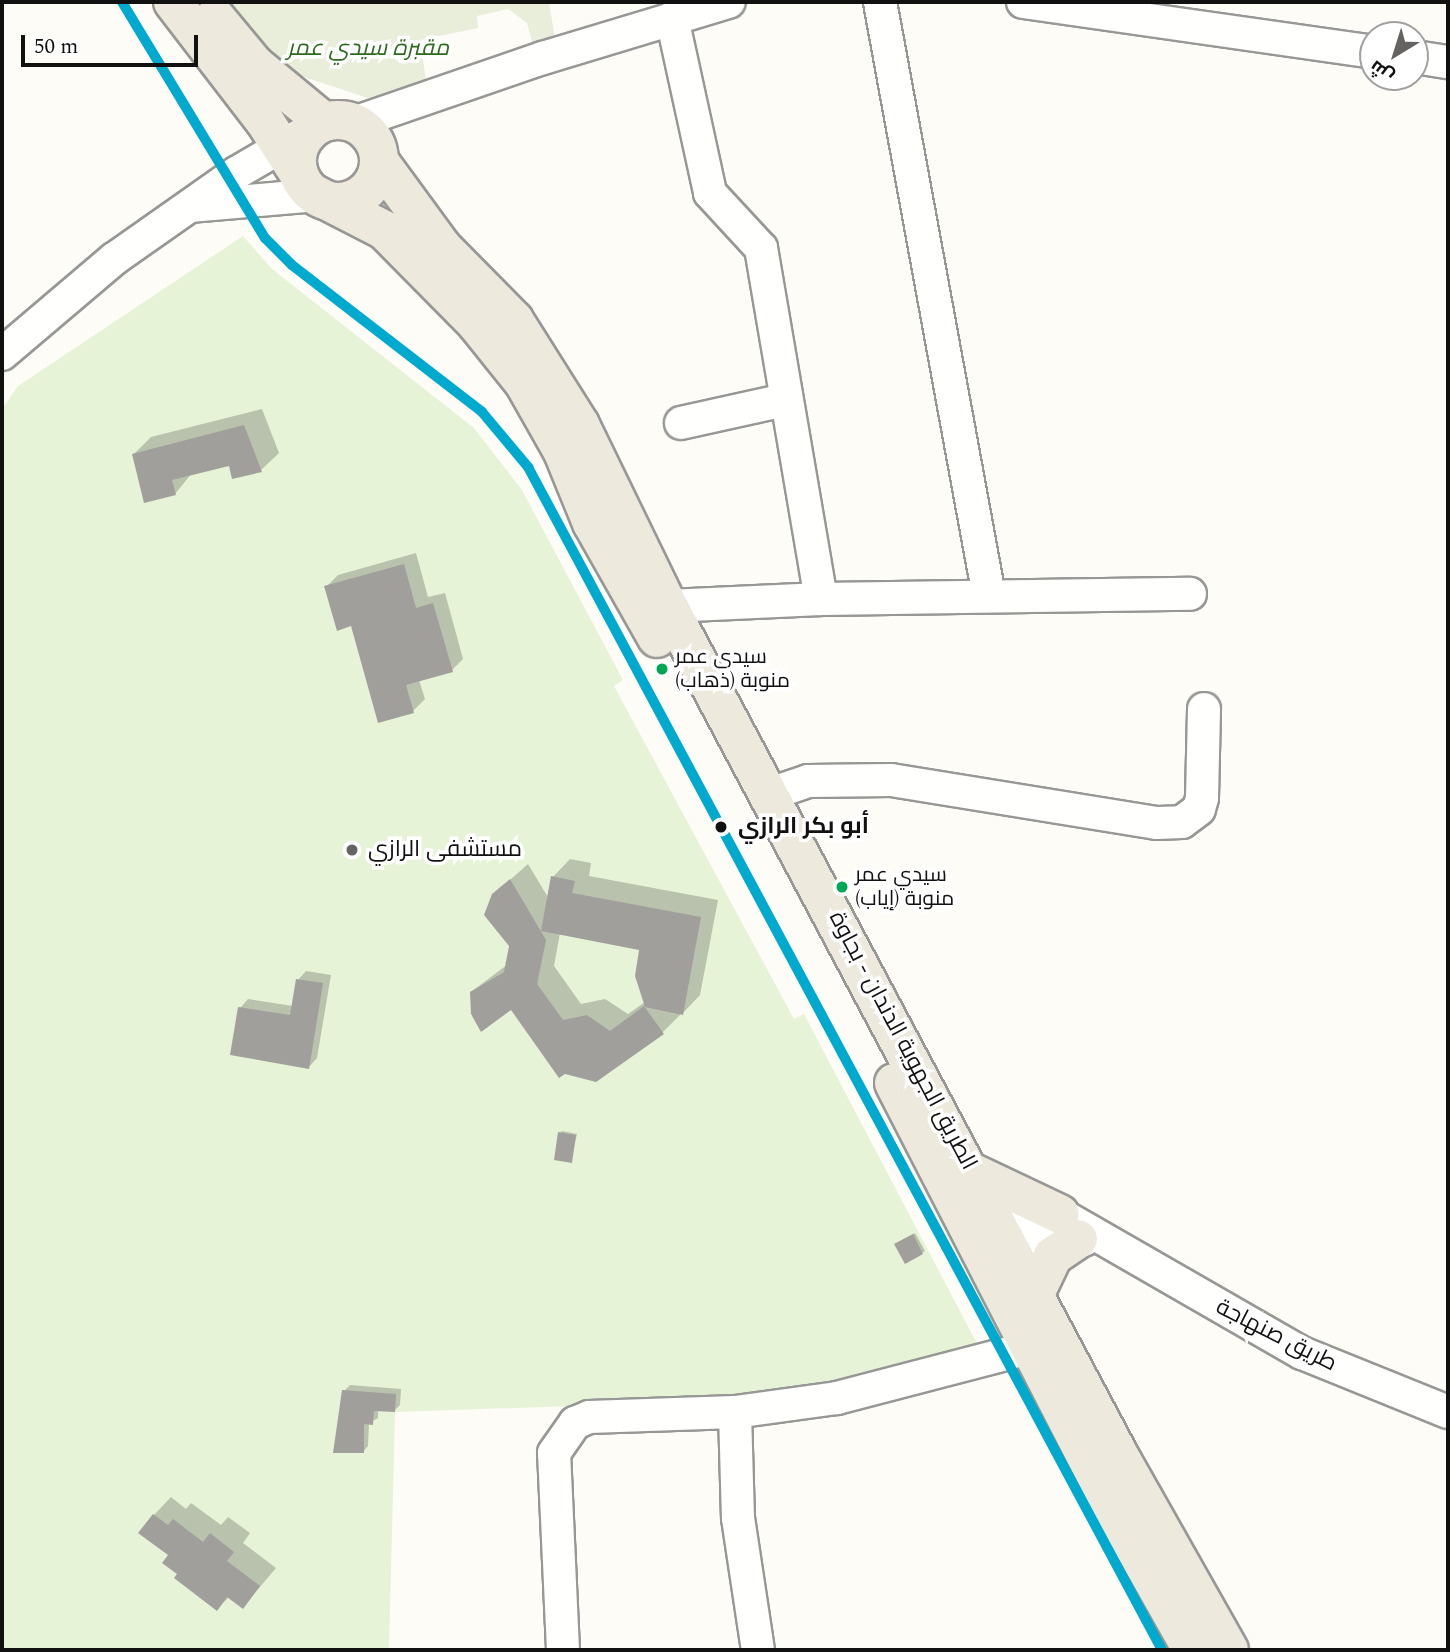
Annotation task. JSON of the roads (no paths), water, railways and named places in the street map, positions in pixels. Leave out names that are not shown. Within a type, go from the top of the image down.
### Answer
[{"type":"main road","name":"الطريق الجهوية الدندان - بجاوة","points":[[173,2],[330,150],[442,247],[514,320],[580,425],[656,610],[840,974],[990,1240],[1035,1294],[1121,1459],[1229,1650]]},
{"type":"main road","name":"الطريق الجهوية الدندان - بجاوة","points":[[204,2],[330,150],[384,230],[476,323],[524,383],[656,610],[770,794],[971,1172],[990,1240],[1029,1348],[1192,1650]]},
{"type":"main road","points":[[971,1172],[1083,1232],[1045,1265],[1035,1294]]},
{"type":"street","points":[[187,207],[377,131],[393,109],[729,2]]},
{"type":"street","points":[[880,2],[989,596]]},
{"type":"street","points":[[1023,2],[1359,50]]},
{"type":"street","points":[[672,18],[710,193],[761,248],[821,599]]},
{"type":"street","points":[[1429,59],[1448,62]]},
{"type":"street","points":[[2,354],[114,259],[187,207],[330,150]]},
{"type":"street","points":[[681,423],[785,400]]},
{"type":"street","points":[[656,610],[821,599],[1190,594]]},
{"type":"street","points":[[770,794],[808,781],[891,780],[1157,822],[1182,822],[1199,808],[1202,798],[1204,709]]},
{"type":"street","points":[[990,1240],[1083,1232]]},
{"type":"street","name":"طريق صنهاجة","points":[[1083,1232],[1302,1353],[1448,1412]]},
{"type":"street","points":[[564,1650],[554,1453],[567,1430],[589,1417],[735,1412],[893,1387],[1029,1348]]},
{"type":"street","points":[[735,1412],[738,1518],[758,1650]]},
{"type":"place","name":"سيدي عمر منوبة (ذهاب)","points":[[662,669]]},
{"type":"place","name":"أبو بكر الرازي","points":[[721,827]]},
{"type":"place","name":"مستشفى الرازي","points":[[352,850]]},
{"type":"place","name":"سيدي عمر منوبة (إياب)","points":[[842,887]]},
{"type":"park label","name":"مقبرة سيدي عمر","points":[[368,49]]}]
